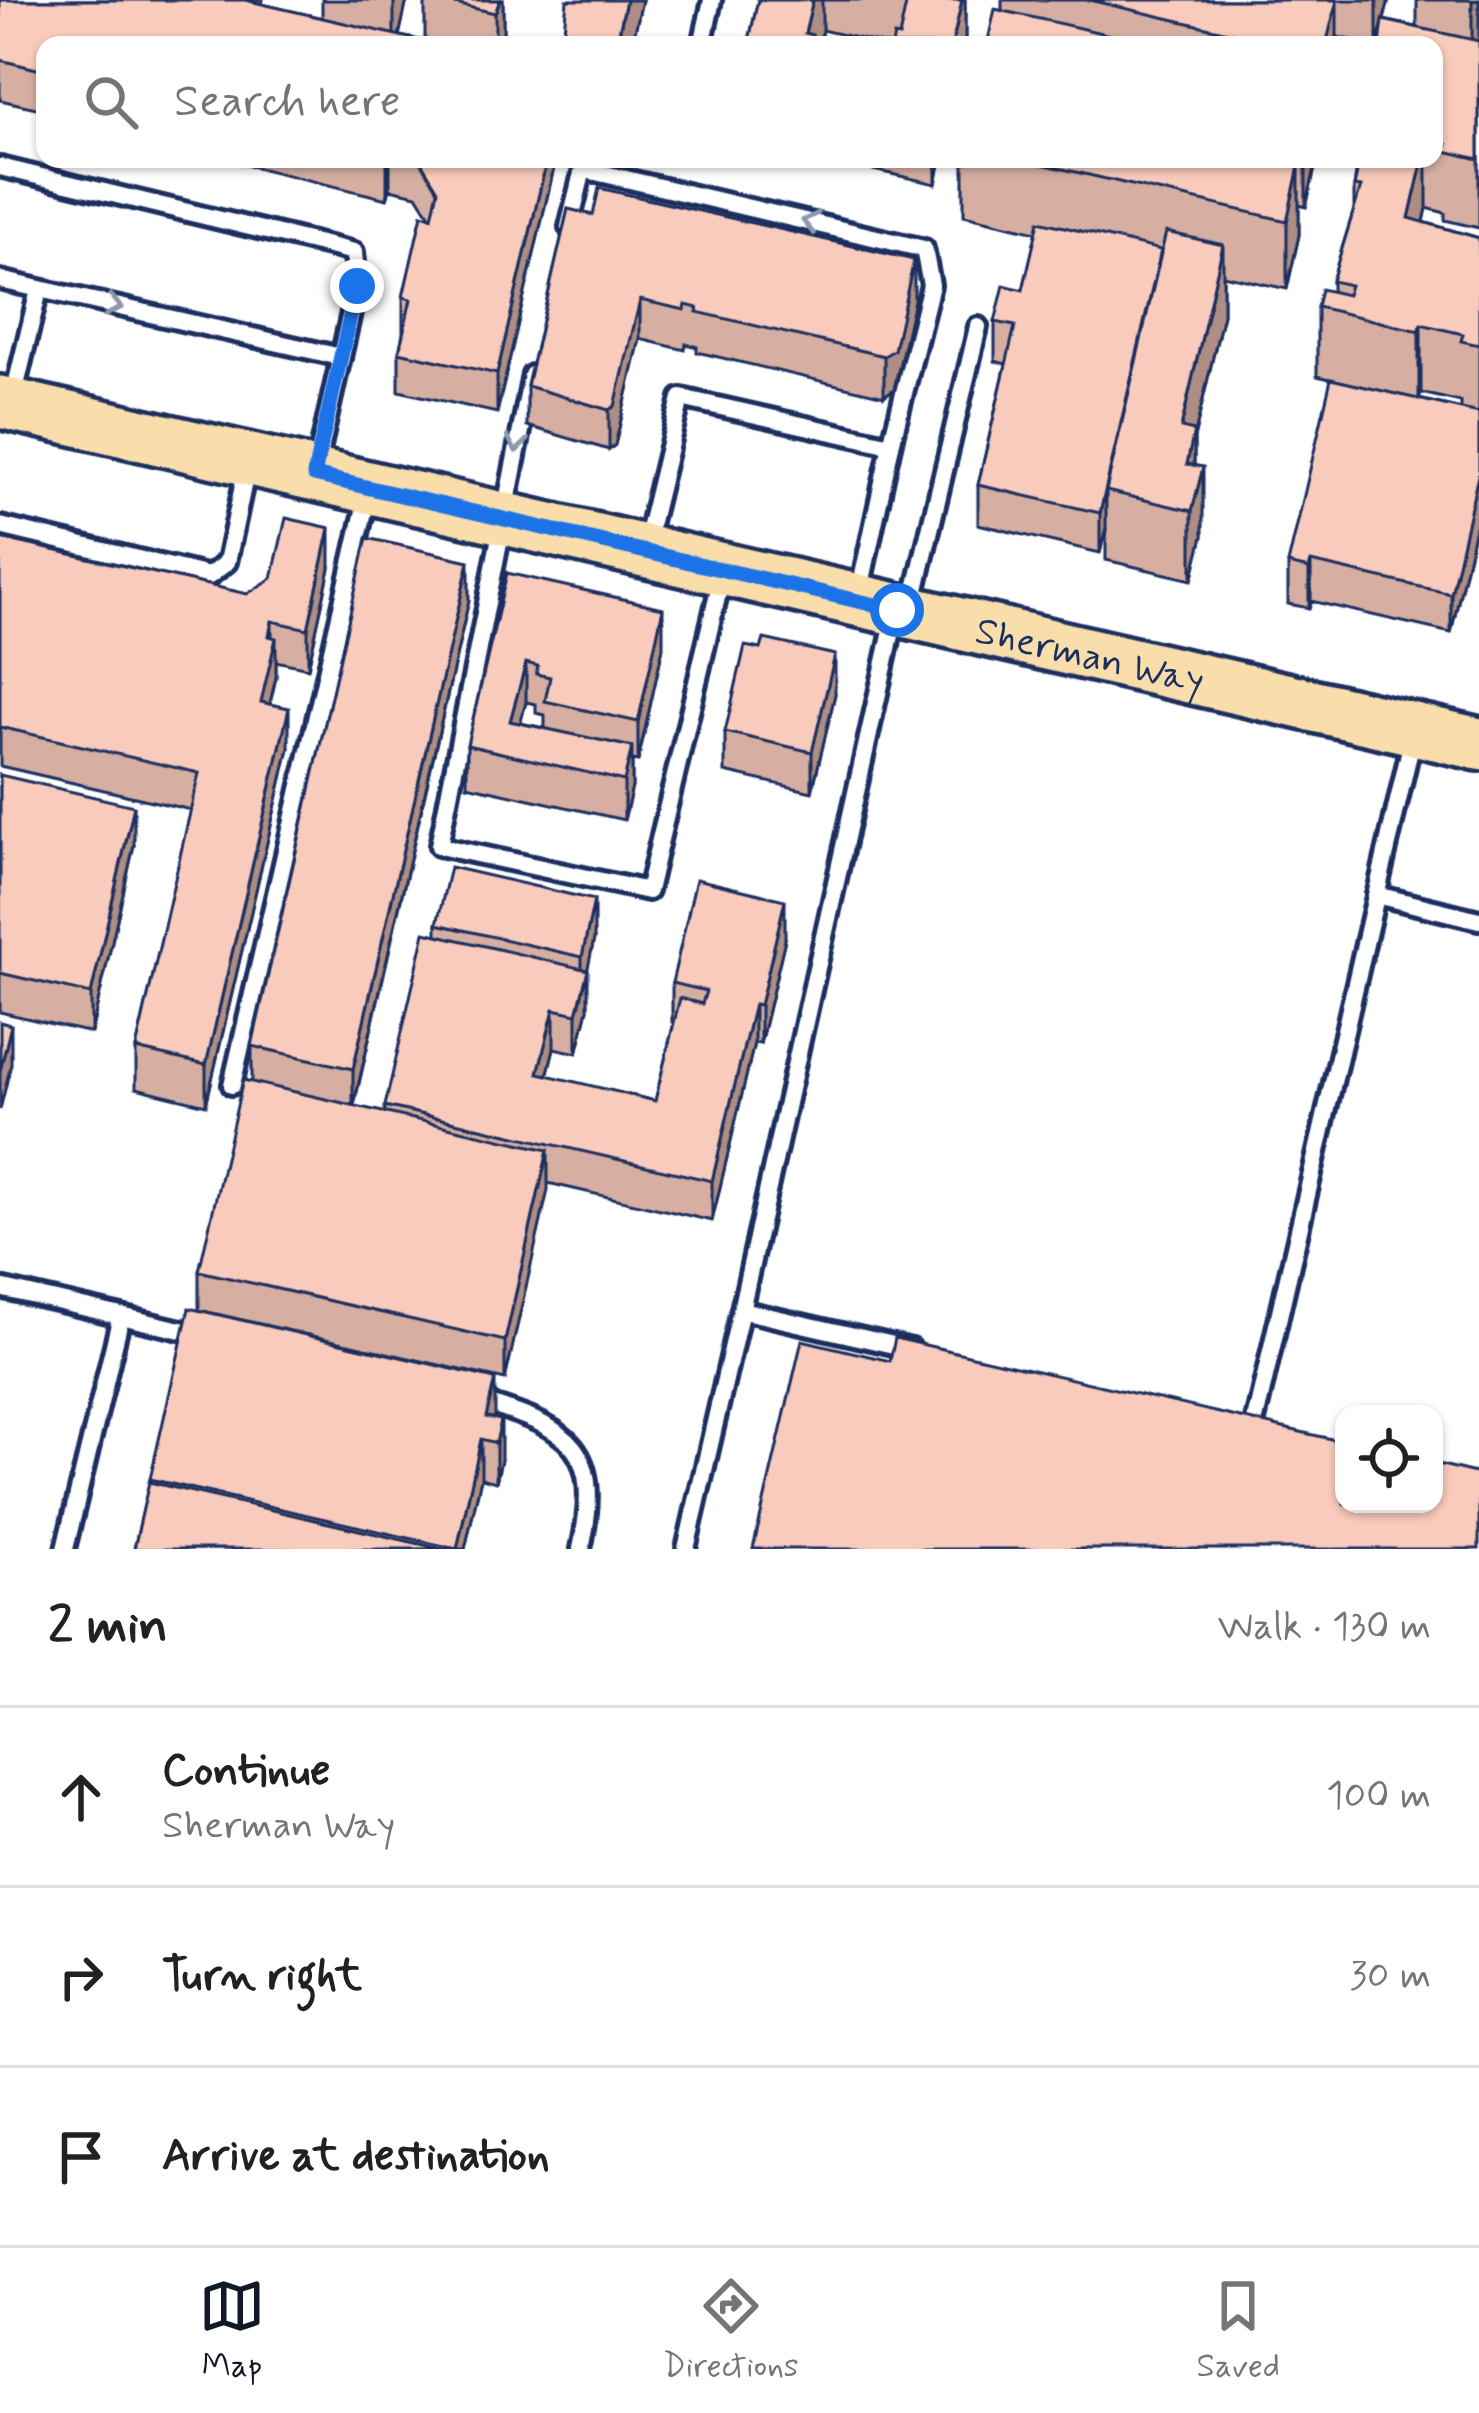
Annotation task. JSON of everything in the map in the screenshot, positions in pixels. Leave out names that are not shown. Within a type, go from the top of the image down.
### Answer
[{"type":"main road","name":"Sherman Way","points":[[6,404],[1479,744]]},
{"type":"lane","points":[[704,36],[712,0]]},
{"type":"lane","points":[[0,167],[354,252],[357,286],[314,475]]},
{"type":"lane","points":[[562,255],[583,169],[924,249],[931,285],[891,445],[888,608]]},
{"type":"lane","points":[[0,280],[341,357]]},
{"type":"lane","points":[[6,404],[40,290]]},
{"type":"lane","points":[[686,1549],[741,1310],[888,608],[977,327]]},
{"type":"lane","points":[[535,362],[439,846],[648,891],[723,569]]},
{"type":"lane","points":[[644,551],[681,398],[891,445]]},
{"type":"lane","points":[[0,526],[209,576],[227,562],[249,460]]},
{"type":"lane","points":[[232,1085],[370,488]]},
{"type":"lane","points":[[1252,1429],[1415,729]]},
{"type":"lane","points":[[1376,895],[1479,920]]},
{"type":"lane","points":[[0,1288],[214,1338]]},
{"type":"lane","points":[[741,1310],[937,1355]]},
{"type":"lane","points":[[65,1549],[121,1316]]},
{"type":"lane","points":[[447,1392],[542,1425],[575,1448],[591,1474],[581,1549]]},
{"type":"lane","points":[[1231,1424],[1275,1435]]},
{"type":"building","points":[[0,0],[245,0],[401,36],[36,36],[36,69],[0,60]]},
{"type":"building","points":[[437,0],[500,0],[495,13]]},
{"type":"building","points":[[567,0],[626,0],[618,36],[564,30]]},
{"type":"building","points":[[758,0],[813,0],[805,33],[812,36],[750,36]]},
{"type":"building","points":[[907,0],[962,0],[954,36],[899,36]]},
{"type":"building","points":[[1089,0],[1337,0],[1328,36],[1245,36]]},
{"type":"building","points":[[995,9],[1115,36],[989,36]]},
{"type":"building","points":[[1383,20],[1479,41],[1479,159],[1445,151],[1443,36],[1381,36]]},
{"type":"building","points":[[425,168],[545,168],[497,374],[399,352],[411,299],[403,297],[422,214],[432,217],[438,190]]},
{"type":"building","points":[[1059,168],[1299,168],[1287,221]]},
{"type":"building","points":[[1358,168],[1421,168],[1409,218],[1479,238],[1479,345],[1461,341],[1463,334],[1421,324],[1419,331],[1317,307],[1321,289],[1347,295],[1350,285],[1332,281],[1361,187],[1354,186]]},
{"type":"building","points":[[599,188],[914,260],[894,350],[884,356],[697,312],[698,308],[686,305],[685,310],[640,300],[615,406],[609,410],[527,386],[568,209],[593,215]]},
{"type":"building","points":[[1039,221],[1161,250],[1100,513],[978,485],[1015,326],[995,322],[1004,285],[1023,290]]},
{"type":"building","points":[[1166,232],[1223,245],[1181,428],[1194,431],[1187,464],[1203,467],[1192,511],[1106,491]]},
{"type":"building","points":[[1331,379],[1479,413],[1479,471],[1451,594],[1311,562],[1309,569],[1288,564]]},
{"type":"building","points":[[286,518],[330,528],[308,629],[272,621],[269,636],[276,638],[261,702],[289,708],[206,1065],[136,1049],[199,773],[0,727],[0,538],[247,594],[272,578]]},
{"type":"building","points":[[367,538],[469,561],[353,1069],[252,1046]]},
{"type":"building","points":[[507,573],[663,608],[638,722],[545,701],[550,677],[536,674],[538,666],[526,663],[510,721],[632,747],[624,781],[467,745]]},
{"type":"building","points":[[764,639],[835,655],[812,752],[725,732],[745,646],[761,649]]},
{"type":"building","points":[[0,775],[134,806],[91,994],[0,973]]},
{"type":"building","points":[[450,867],[594,900],[582,957],[437,924]]},
{"type":"building","points":[[696,879],[785,900],[760,1005],[754,1004],[712,1181],[385,1106],[425,932],[588,970],[577,1014],[554,1009],[538,1073],[655,1101],[680,998],[702,1004],[706,991],[672,983]]},
{"type":"building","points":[[0,1022],[11,1025],[0,1071]]},
{"type":"building","points":[[243,1080],[548,1150],[505,1341],[199,1271]]},
{"type":"building","points":[[189,1308],[495,1379],[486,1417],[501,1420],[496,1443],[481,1439],[457,1549],[150,1479]]},
{"type":"building","points":[[895,1338],[1335,1440],[1335,1513],[1443,1513],[1443,1465],[1479,1474],[1479,1549],[753,1549],[802,1340],[890,1361]]},
{"type":"building","points":[[149,1482],[442,1549],[134,1549]]},
{"type":"route","points":[[357,286],[314,475],[897,610]]}]
